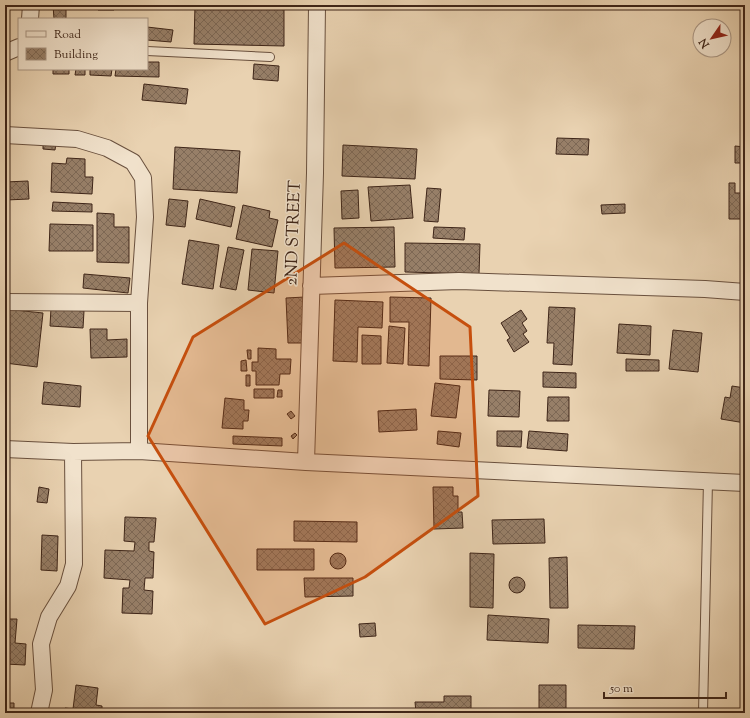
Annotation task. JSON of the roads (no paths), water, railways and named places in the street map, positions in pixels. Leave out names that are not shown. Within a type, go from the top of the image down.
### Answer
[{"type":"street","points":[[30,5],[30,18]]},
{"type":"street","name":"2ND STREET","points":[[306,462],[317,5]]},
{"type":"street","points":[[5,53],[18,47]]},
{"type":"street","points":[[5,135],[77,139],[107,148],[133,162],[143,178],[145,217],[139,303],[139,451]]},
{"type":"street","points":[[311,286],[460,281],[705,289],[745,292]]},
{"type":"street","points":[[5,302],[139,303]]},
{"type":"street","points":[[5,449],[73,452],[139,451],[306,462],[745,483]]},
{"type":"street","points":[[39,713],[44,690],[41,644],[50,617],[68,586],[74,564],[73,452]]},
{"type":"lane","points":[[148,51],[270,58]]},
{"type":"lane","points":[[703,713],[708,481]]}]
